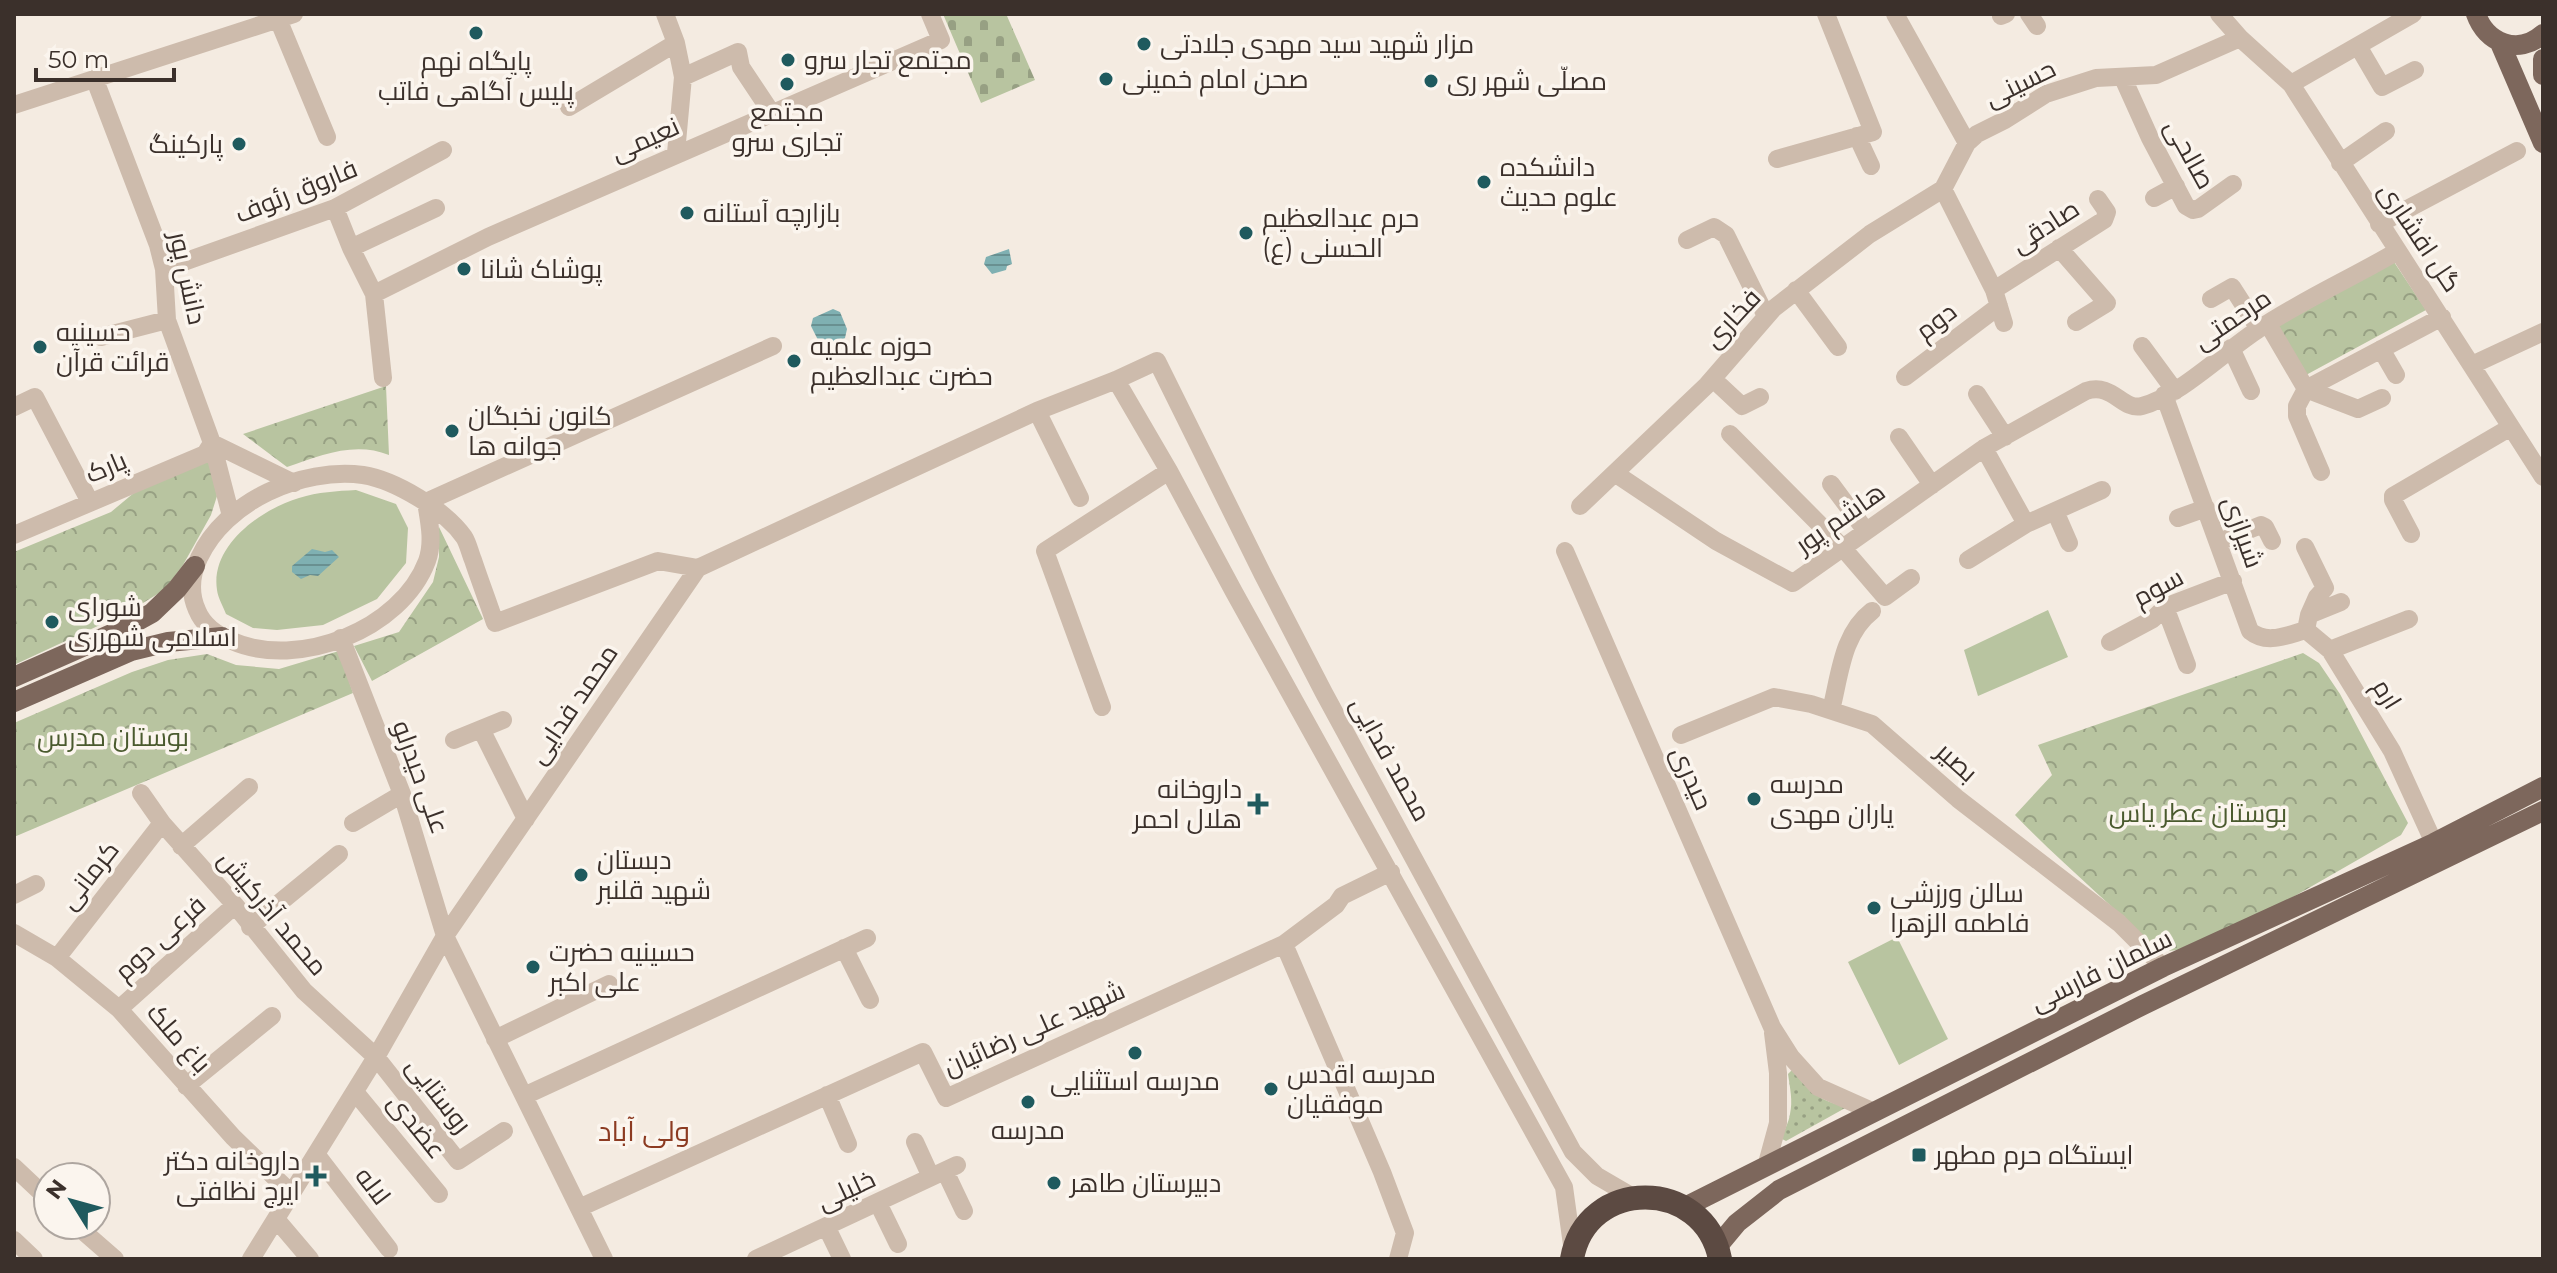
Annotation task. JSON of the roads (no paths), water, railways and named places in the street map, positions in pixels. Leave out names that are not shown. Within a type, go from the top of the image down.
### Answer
[{"type":"highway","points":[[1572,1256],[1582,1232],[1595,1216],[1613,1204],[1633,1197],[1651,1196],[1685,1207],[1704,1224],[1719,1253]]},
{"type":"main road","points":[[2476,14],[2479,25],[2488,36],[2500,43],[2513,46],[2525,44],[2543,34]]},
{"type":"main road","points":[[2500,43],[2543,143]]},
{"type":"main road","points":[[2543,59],[2543,75]]},
{"type":"main road","points":[[14,677],[152,613],[195,566]]},
{"type":"main road","points":[[14,702],[131,651],[168,642],[222,637]]},
{"type":"main road","name":"سلمان فارسی","points":[[1685,1207],[2163,967],[2434,843],[2543,787]]},
{"type":"main road","name":"سلمان فارسی","points":[[1719,1253],[1737,1223],[1779,1190],[2143,1005],[2543,811]]},
{"type":"street","points":[[665,14],[676,43],[683,77],[676,153]]},
{"type":"street","name":"نعیمی","points":[[374,294],[488,237],[941,40],[930,14]]},
{"type":"street","points":[[1777,159],[1873,132],[1826,14]]},
{"type":"street","points":[[1895,14],[1967,143],[1943,189],[1999,306]]},
{"type":"street","points":[[2219,14],[2240,38]]},
{"type":"street","points":[[2291,84],[2413,14]]},
{"type":"street","points":[[15,101],[95,80],[286,16],[327,137]]},
{"type":"street","name":"حسینی","points":[[1967,143],[2046,94],[2096,78],[2156,75],[2240,38]]},
{"type":"street","name":"گل افشاری","points":[[2240,38],[2291,84],[2543,477]]},
{"type":"street","points":[[569,107],[676,43]]},
{"type":"street","points":[[2358,46],[2382,87],[2415,70]]},
{"type":"street","points":[[683,77],[738,52],[741,67],[771,112]]},
{"type":"street","name":"صالحی","points":[[2123,78],[2186,206],[2193,210],[2233,184]]},
{"type":"street","name":"دانش پور","points":[[95,80],[158,245],[164,269],[167,320],[212,443],[231,516]]},
{"type":"street","points":[[2340,163],[2386,131]]},
{"type":"street","points":[[1857,136],[1871,166]]},
{"type":"street","name":"فاروق رئوف","points":[[164,269],[335,208],[443,150]]},
{"type":"street","points":[[2379,224],[2517,151]]},
{"type":"street","points":[[2154,198],[2176,186]]},
{"type":"street","name":"فخاری","points":[[1580,506],[1713,379],[1766,316],[1870,234],[1943,189]]},
{"type":"street","name":"صادقی","points":[[1999,306],[2059,248],[2107,216],[2098,199]]},
{"type":"street","points":[[335,208],[374,294],[383,378]]},
{"type":"street","points":[[351,248],[436,208]]},
{"type":"street","points":[[1687,240],[1714,227],[1726,235],[1766,316]]},
{"type":"street","points":[[2059,248],[2107,303],[2076,322]]},
{"type":"street","name":"مرحمتی","points":[[2096,387],[2134,406],[2143,406],[2170,393],[2263,326],[2396,252]]},
{"type":"street","points":[[2211,299],[2232,287],[2306,389],[2358,409],[2382,398]]},
{"type":"street","points":[[1796,290],[1838,347]]},
{"type":"street","name":"دوم","points":[[1905,377],[1978,311],[1999,306]]},
{"type":"street","points":[[2321,472],[2297,416],[2297,406],[2306,389],[2442,317]]},
{"type":"street","points":[[101,337],[167,320]]},
{"type":"street","points":[[2472,365],[2543,332]]},
{"type":"street","points":[[426,502],[773,346]]},
{"type":"street","name":"شیرازی","points":[[2142,346],[2170,393],[2206,508],[2250,631],[2258,638],[2271,639],[2308,622]]},
{"type":"street","points":[[2231,348],[2251,391]]},
{"type":"street","points":[[2381,349],[2396,375]]},
{"type":"street","name":"محمد فدایی","points":[[254,1257],[376,1057],[445,936],[698,568],[1037,411],[1157,361],[1263,575],[1573,1152],[1597,1176],[1633,1197]]},
{"type":"street","points":[[1713,379],[1742,406],[1760,397]]},
{"type":"street","points":[[1116,380],[1564,1187],[1572,1256]]},
{"type":"street","name":"هاشم پور","points":[[1616,474],[1716,541],[1793,583],[1984,448],[2096,387]]},
{"type":"street","points":[[1977,394],[2005,437]]},
{"type":"street","points":[[14,407],[35,397],[90,502]]},
{"type":"street","points":[[1037,411],[1080,498]]},
{"type":"street","points":[[2411,534],[2393,496],[2511,427]]},
{"type":"street","points":[[1730,434],[1842,547],[1885,597],[1911,578]]},
{"type":"street","points":[[1899,437],[1932,485]]},
{"type":"street","points":[[212,443],[294,483]]},
{"type":"street","name":"پارک","points":[[14,535],[205,454],[212,443]]},
{"type":"street","points":[[1984,448],[2026,524]]},
{"type":"street","points":[[1102,707],[1045,551],[1169,471]]},
{"type":"street","points":[[426,502],[431,543],[427,560],[407,594],[372,623],[341,638],[305,649],[260,650],[222,637],[203,621],[193,599],[191,582],[195,566],[215,532],[250,502],[317,476],[363,475],[393,484],[426,502],[465,538],[495,623],[658,561],[698,568]]},
{"type":"street","points":[[1831,484],[1866,531]]},
{"type":"street","points":[[1968,560],[2026,524],[2102,490]]},
{"type":"street","points":[[2178,518],[2206,508]]},
{"type":"street","points":[[2055,511],[2069,543]]},
{"type":"street","points":[[2219,542],[2261,525],[2272,541]]},
{"type":"street","name":"حیدری","points":[[1565,551],[1772,1027]]},
{"type":"street","points":[[2308,622],[2317,597],[2325,588],[2313,553]]},
{"type":"street","points":[[1234,592],[1263,575]]},
{"type":"street","name":"سوم","points":[[2110,642],[2153,619],[2165,607],[2233,581]]},
{"type":"street","points":[[2308,622],[2341,602]]},
{"type":"street","points":[[2165,607],[2187,665]]},
{"type":"street","points":[[1831,710],[1848,640],[1861,620],[1872,611]]},
{"type":"street","points":[[2330,650],[2409,619]]},
{"type":"street","name":"ارم","points":[[2308,622],[2330,650],[2392,751],[2434,843]]},
{"type":"street","name":"علی حیدرلو","points":[[341,638],[402,794],[445,936],[604,1259]]},
{"type":"street","name":"بصیر","points":[[1681,735],[1774,697],[1831,710],[1872,724],[1958,799],[2119,923],[2163,967]]},
{"type":"street","points":[[454,740],[503,720]]},
{"type":"street","points":[[481,729],[526,819]]},
{"type":"street","points":[[181,846],[249,787]]},
{"type":"street","name":"محمد آذرکیش","points":[[141,793],[162,823],[235,905],[304,991],[376,1057]]},
{"type":"street","points":[[353,823],[402,794]]},
{"type":"street","name":"کرمانی","points":[[57,958],[162,823]]},
{"type":"street","points":[[250,927],[339,854]]},
{"type":"street","name":"شهید علی رضائیان","points":[[579,1208],[923,1052],[946,1098],[1284,944],[1336,905],[1342,896],[1391,872]]},
{"type":"street","points":[[14,895],[36,884]]},
{"type":"street","name":"فرعی دوم","points":[[119,1009],[235,905]]},
{"type":"street","name":"باغ ملک","points":[[14,934],[57,958],[119,1009],[233,1137],[292,1194]]},
{"type":"street","points":[[524,1096],[867,938]]},
{"type":"street","points":[[1284,944],[1405,1233],[1398,1259]]},
{"type":"street","points":[[844,948],[870,1000]]},
{"type":"street","points":[[495,1039],[609,984]]},
{"type":"street","points":[[186,1086],[272,1016]]},
{"type":"street","points":[[1772,1027],[1791,1057],[1818,1087],[1874,1112]]},
{"type":"street","points":[[1766,1167],[1778,1123],[1778,1073],[1772,1027]]},
{"type":"street","name":"روستایی","points":[[376,1057],[458,1161],[504,1131]]},
{"type":"street","name":"عضدی","points":[[355,1092],[439,1194]]},
{"type":"street","points":[[827,1095],[848,1144]]},
{"type":"street","points":[[915,1142],[944,1171],[964,1211]]},
{"type":"street","name":"لاله","points":[[316,1154],[389,1249]]},
{"type":"street","points":[[14,1167],[32,1184]]},
{"type":"street","name":"خلیلی","points":[[756,1259],[944,1171]]},
{"type":"street","points":[[878,1203],[898,1244]]},
{"type":"street","points":[[276,1219],[310,1259]]},
{"type":"street","points":[[827,1228],[842,1259]]},
{"type":"street","points":[[14,1240],[34,1259]]},
{"type":"street","points":[[94,1241],[115,1259]]},
{"type":"water","points":[[1009,249],[1012,264],[1006,270],[992,274],[984,264],[986,257]]},
{"type":"water","points":[[833,309],[840,312],[847,329],[845,338],[826,347],[820,344],[811,326],[813,318]]},
{"type":"water","points":[[312,549],[332,550],[339,557],[318,576],[301,579],[292,572],[292,566]]},
{"type":"place","name":"پایگاه نهم پلیس آگاهی فاتب","points":[[476,33]]},
{"type":"place","name":"مزار شهید سید مهدی جلادتی","points":[[1144,44]]},
{"type":"place","name":"مجتمع تجار سرو","points":[[788,60]]},
{"type":"place","name":"صحن امام خمینی","points":[[1106,79]]},
{"type":"place","name":"مصلّی شهر ری","points":[[1431,81]]},
{"type":"place","name":"مجتمع تجاری سرو","points":[[787,84]]},
{"type":"place","name":"پارکینگ","points":[[239,144]]},
{"type":"place","name":"دانشکده علوم حدیث","points":[[1484,182]]},
{"type":"place","name":"بازارچه آستانه","points":[[687,213]]},
{"type":"place","name":"حرم عبدالعظیم الحسنی (ع)","points":[[1246,233]]},
{"type":"place","name":"پوشاک شانا","points":[[464,269]]},
{"type":"place","name":"حسینیه قرائت قرآن","points":[[40,347]]},
{"type":"place","name":"حوزه علمیه حضرت عبدالعظیم","points":[[794,361]]},
{"type":"place","name":"کانون نخبگان جوانه ها","points":[[452,431]]},
{"type":"place","name":"شورای اسلامی شهرری","points":[[52,622]]},
{"type":"place","name":"مدرسه یاران مهدی","points":[[1754,799]]},
{"type":"place","name":"داروخانه هلال احمر","points":[[1258,804]]},
{"type":"place","name":"دبستان شهید قلنبر","points":[[581,875]]},
{"type":"place","name":"سالن ورزشی فاطمه الزهرا","points":[[1874,908]]},
{"type":"place","name":"حسینیه حضرت علی اکبر","points":[[533,967]]},
{"type":"place","name":"مدرسه استثنایی","points":[[1135,1053]]},
{"type":"place","name":"مدرسه اقدس موفقیان","points":[[1271,1089]]},
{"type":"place","name":"مدرسه","points":[[1028,1102]]},
{"type":"place","name":"ایستگاه حرم مطهر","points":[[1919,1155]]},
{"type":"place","name":"داروخانه دکتر ایرج نظافتی","points":[[316,1176]]},
{"type":"place","name":"دبیرستان طاهر","points":[[1054,1183]]},
{"type":"district","name":"ولی آباد","points":[[644,1131]]},
{"type":"park label","name":"بوستان مدرس","points":[[113,737]]},
{"type":"park label","name":"بوستان عطر یاس","points":[[2198,813]]}]
